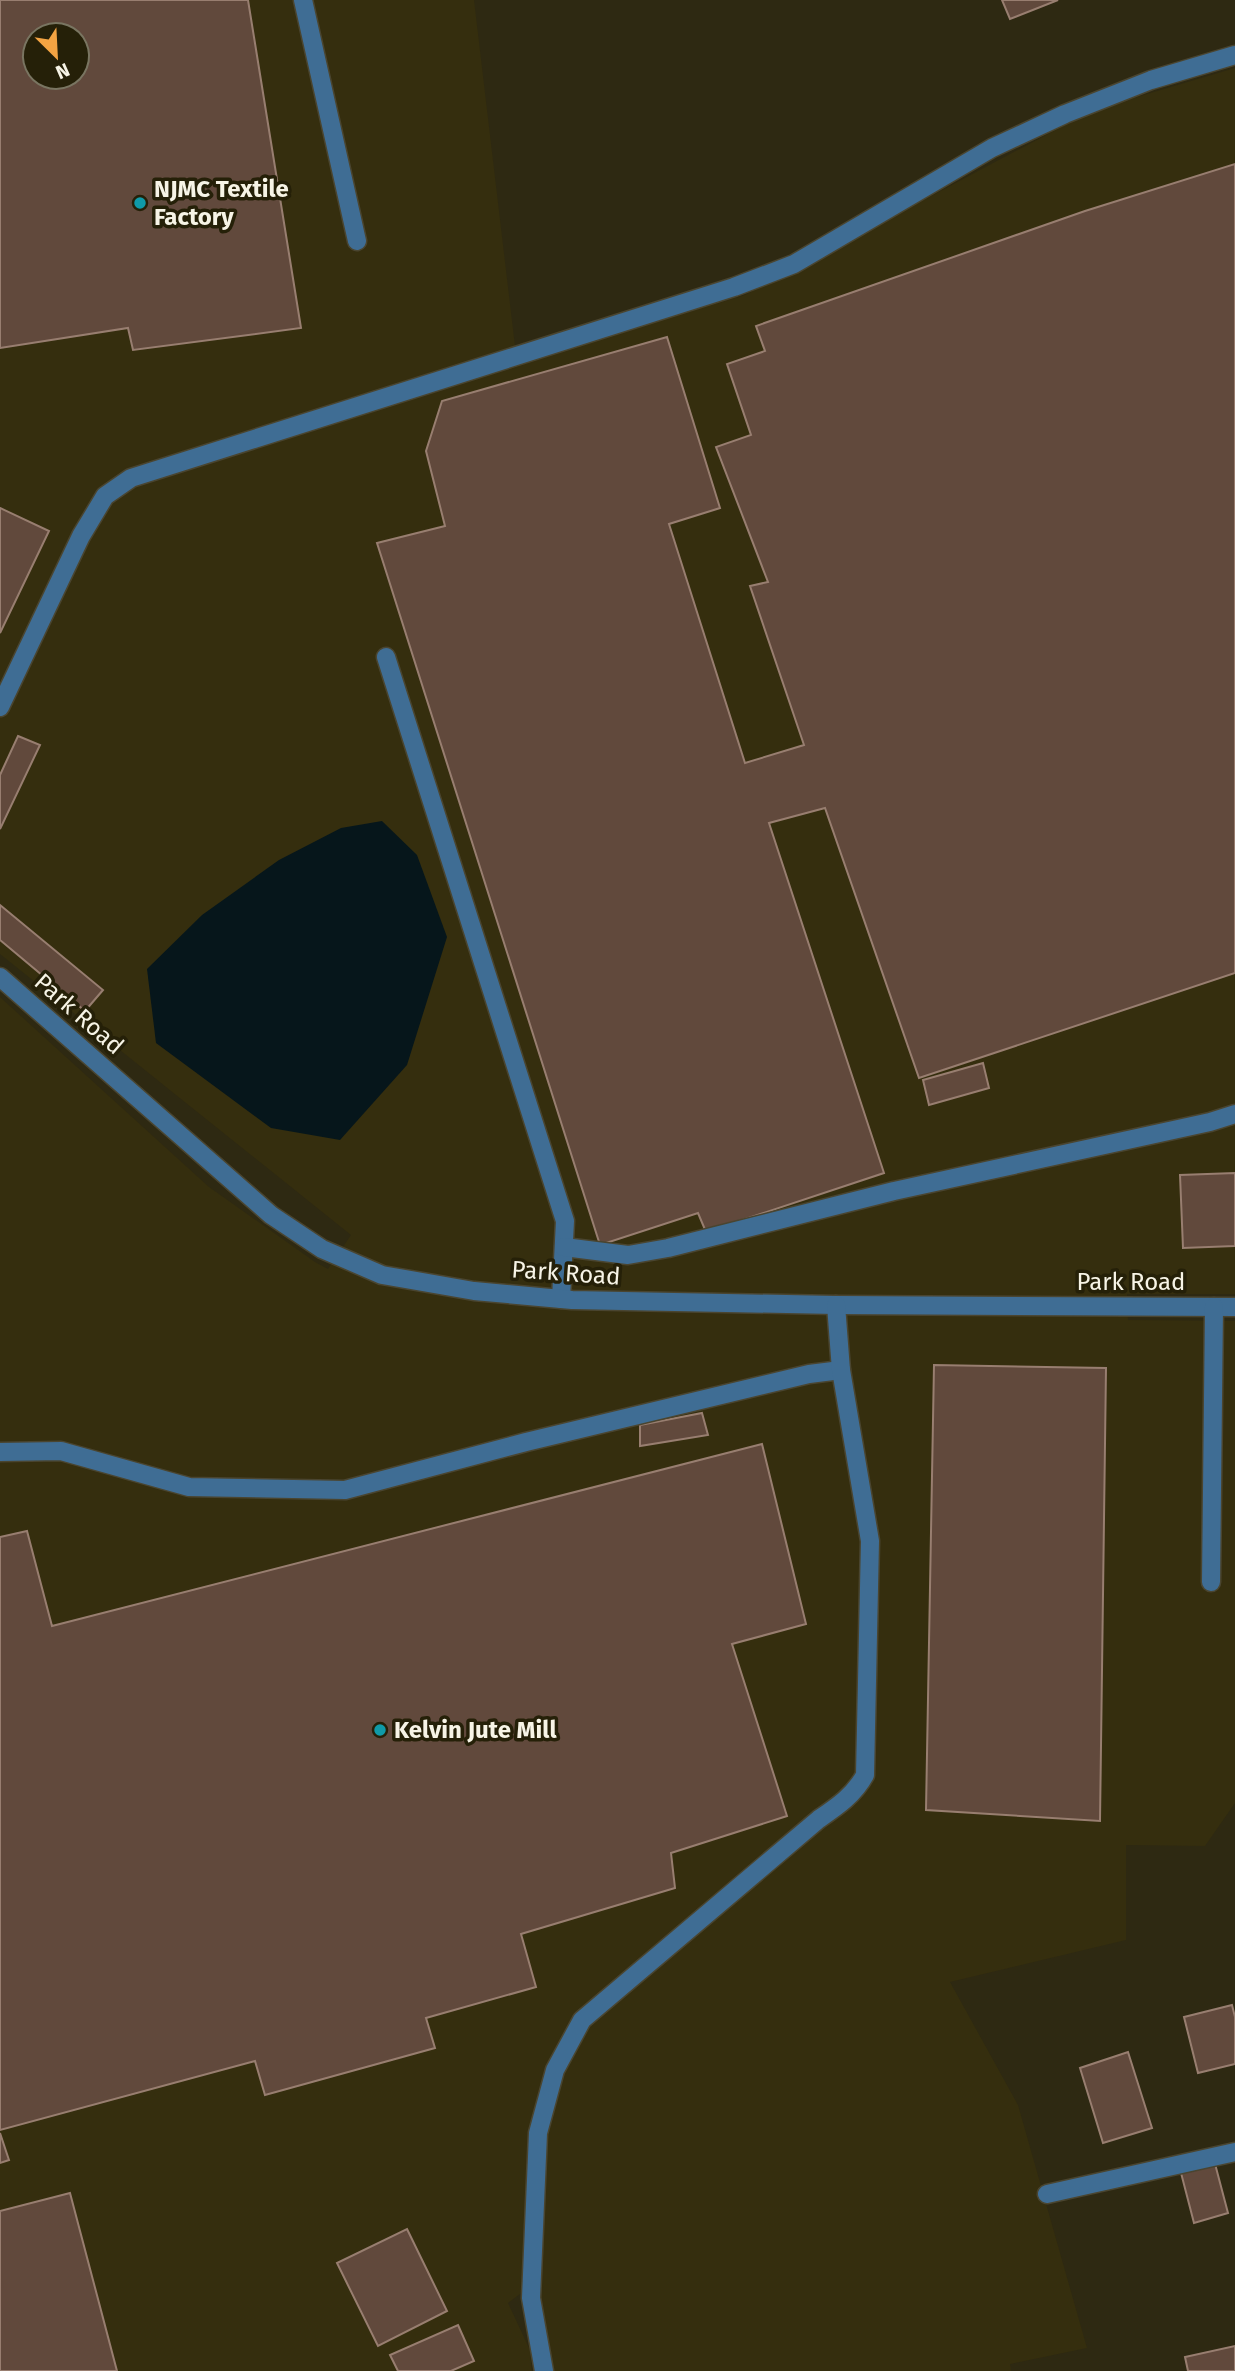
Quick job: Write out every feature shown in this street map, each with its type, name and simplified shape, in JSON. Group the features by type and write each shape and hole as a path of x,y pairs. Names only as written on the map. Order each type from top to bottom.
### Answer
{"street":[{"path":"303,0 358,241"},
{"path":"0,707 81,536 105,496 131,478 746,283 794,264 992,148 1065,114 1151,80 1235,55"},
{"path":"386,657 565,1222 561,1299"},
{"name":"Park Road","path":"0,977 271,1215 322,1249 382,1275 474,1291 561,1299 836,1305 1235,1307"},
{"path":"564,1247 628,1255 668,1248 894,1191 1210,1122 1235,1114"},
{"path":"544,2371 531,2298 538,2133 555,2070 582,2020 819,1819 845,1801 858,1787 865,1774 870,1541 841,1370 836,1305"},
{"path":"1211,1581 1214,1307"},
{"path":"0,1452 61,1451 189,1487 345,1490 526,1442 809,1374 841,1370"},
{"path":"1047,2194 1235,2152"}],"shaded area":[{"path":"0,0 474,0 517,363 745,295 1093,110 1235,68 1235,1294 1127,1294 1128,1320 1235,1321 1235,1803 1205,1846 1126,1845 1126,1940 950,1982 1018,2105 1087,2348 1010,2364 1011,2371 551,2371 536,2282 508,2303 530,2350 532,2371 0,2371 0,997 209,1187 315,1262 328,1269 351,1235 0,954"},
{"path":"382,821 417,855 447,937 407,1065 340,1140 271,1128 156,1043 147,969 202,915 279,860 341,828"}],"building":[{"name":"NJMC Textile Factory","path":"0,0 248,0 301,328 133,350 128,328 0,348"},
{"path":"1002,0 1058,0 1010,19"},
{"path":"1235,164 1235,973 919,1078 825,808 769,823 884,1173 706,1232 698,1213 600,1245 377,543 445,526 426,451 442,401 667,337 720,508 669,524 745,763 804,745 750,586 768,582 716,447 751,435 727,364 765,351 756,326 1085,211"},
{"path":"0,508 49,531 0,633"},
{"path":"18,736 40,745 0,829 0,775"},
{"path":"0,905 103,990 85,1011 0,940"},
{"path":"983,1063 989,1088 929,1105 923,1080"},
{"path":"1235,1173 1235,1246 1183,1248 1180,1175"},
{"path":"934,1365 1106,1368 1100,1821 926,1810"},
{"path":"702,1413 708,1435 640,1446 640,1425"},
{"name":"Kelvin Jute Mill","path":"762,1444 806,1624 732,1644 787,1816 671,1853 675,1888 521,1934 536,1987 426,2018 435,2048 265,2095 255,2061 0,2130 0,1537 27,1531 52,1626"},
{"path":"1232,2005 1235,2017 1235,2064 1198,2073 1184,2017"},
{"path":"1128,2052 1152,2128 1103,2143 1080,2068"},
{"path":"0,2133 9,2160 0,2163"},
{"path":"1214,2160 1228,2213 1194,2223 1180,2169"},
{"path":"70,2193 117,2371 0,2371 0,2211"},
{"path":"407,2229 447,2311 378,2346 337,2263"},
{"path":"458,2325 474,2361 451,2371 398,2371 390,2355"},
{"path":"1235,2346 1235,2371 1188,2371 1185,2357"}],"place":[{"name":"NJMC Textile Factory","path":"140,203"},
{"name":"Kelvin Jute Mill","path":"380,1730"}]}
